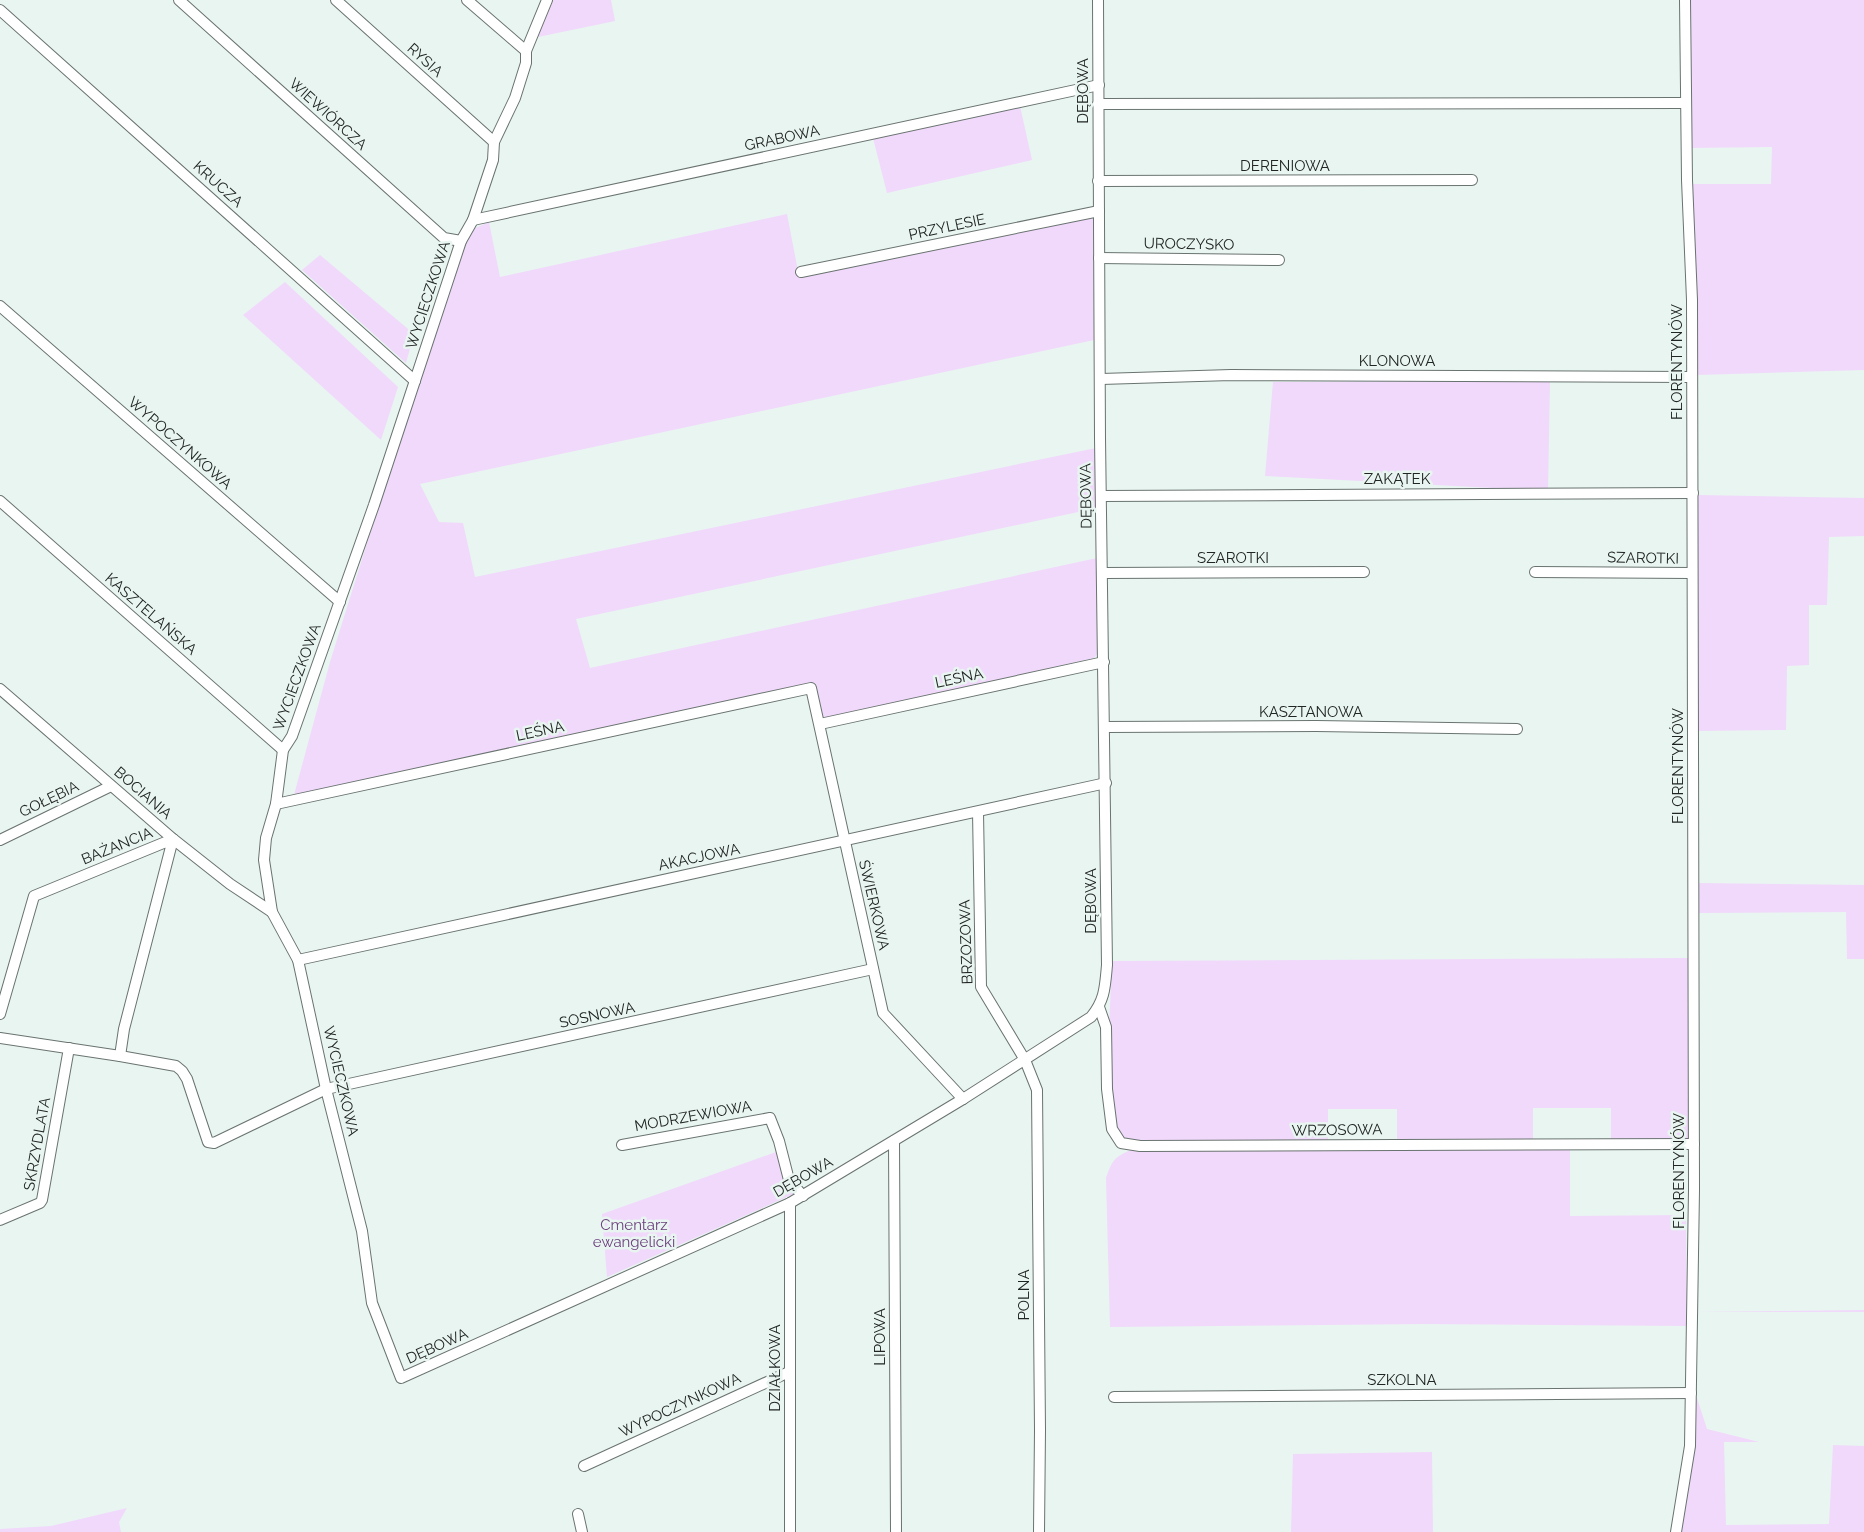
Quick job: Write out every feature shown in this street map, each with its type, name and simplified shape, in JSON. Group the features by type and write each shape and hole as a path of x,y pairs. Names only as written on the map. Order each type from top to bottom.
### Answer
{"street":[{"name":"WIEWIÓRCZA","path":"178,0 444,238 460,241"},
{"name":"RYSIA","path":"336,0 494,142"},
{"path":"467,0 526,51"},
{"name":"WYCIECZKOWA","path":"401,1378 372,1304 362,1231 326,1088 298,960 272,912 264,860 266,838 276,804 283,750 292,736 340,602 416,381 460,241 473,220 493,160 494,142 515,98 526,63 526,51 547,0"},
{"name":"DĘBOWA","path":"401,1378 790,1204 1025,1060 1091,1017 1099,1007 1105,991 1107,965 1098,211 1098,0"},
{"name":"FLORENTYNÓW","path":"1676,1532 1690,1446 1694,1144 1693,493 1685,0"},
{"name":"KRUCZA","path":"0,10 416,381"},
{"name":"GRABOWA","path":"473,220 1099,85"},
{"path":"1098,104 1686,103"},
{"name":"DERENIOWA","path":"1098,181 1472,180"},
{"name":"PRZYLESIE","path":"801,272 1098,211"},
{"name":"UROCZYSKO","path":"1099,258 1279,260"},
{"name":"WYPOCZYNKOWA","path":"0,306 340,602"},
{"name":"KLONOWA","path":"1101,378 1231,374 1692,378"},
{"name":"ZAKĄTEK","path":"1101,496 1693,493"},
{"name":"KASZTELAŃSKA","path":"0,501 283,750"},
{"name":"SZAROTKI","path":"1103,574 1364,572"},
{"name":"SZAROTKI","path":"1535,572 1692,573"},
{"name":"LEŚNA","path":"820,724 1104,662"},
{"name":"LEŚNA","path":"276,804 811,688"},
{"name":"ŚWIERKOWA","path":"811,688 883,1013 963,1099"},
{"name":"BOCIANIA","path":"0,689 173,839 230,884 272,912"},
{"name":"KASZTANOWA","path":"1105,727 1316,726 1517,729"},
{"name":"AKACJOWA","path":"298,960 1106,783"},
{"name":"GOŁĘBIA","path":"0,840 111,786"},
{"name":"BRZOZOWA","path":"978,812 981,988 1025,1060"},
{"name":"BAŻANCIA","path":"0,1014 34,896 173,839"},
{"name":"BAŻANCIA","path":"120,1056 124,1029 173,839"},
{"name":"SOSNOWA","path":"326,1088 873,969"},
{"name":"WRZOSOWA","path":"1099,1007 1106,1027 1107,1089 1112,1129 1121,1143 1140,1146 1694,1144"},
{"path":"0,1038 176,1066 182,1071 208,1142 214,1143 326,1088"},
{"name":"SKRZYDLATA","path":"0,1220 40,1203 42,1200 69,1048"},
{"name":"POLNA","path":"1025,1060 1038,1090 1040,1430 1038,1532"},
{"name":"MODRZEWIOWA","path":"622,1145 770,1118 779,1141 789,1180 802,1196"},
{"name":"LIPOWA","path":"894,1141 896,1532"},
{"name":"DZIAŁKOWA","path":"790,1204 790,1532"},
{"name":"WYPOCZYNKOWA","path":"584,1466 789,1372"},
{"name":"SZKOLNA","path":"1114,1397 1691,1393"},
{"path":"578,1514 582,1532"}],"green space":[{"path":"553,0 611,0 615,21 538,37 548,8"},
{"path":"1690,0 1864,0 1864,370 1697,375 1691,184 1771,184 1772,147 1690,148"},
{"path":"1020,106 1032,160 887,193 873,138"},
{"path":"787,214 798,271 1092,214 1094,218 1094,340 420,484 439,522 463,523 475,577 1096,448 1097,508 576,619 590,668 1097,558 1098,653 1094,658 820,720 812,686 294,795 330,662 396,450 468,236 473,229 489,222 500,277"},
{"path":"320,255 414,334 406,363 302,270"},
{"path":"285,282 398,387 381,440 243,315"},
{"path":"1550,381 1548,491 1265,476 1273,382"},
{"path":"1698,495 1864,498 1864,536 1829,537 1827,605 1809,605 1809,665 1787,666 1786,730 1697,731"},
{"path":"1697,883 1864,885 1864,959 1847,959 1846,912 1698,913"},
{"path":"1688,958 1690,1135 1686,1140 1611,1139 1611,1108 1533,1108 1533,1140 1397,1141 1397,1109 1328,1109 1328,1145 1142,1143 1127,1141 1120,1136 1112,1115 1109,1027 1112,961"},
{"path":"1570,1147 1570,1216 1686,1215 1687,1326 1423,1324 1110,1327 1106,1178 1114,1160 1131,1150"},
{"name":"Cmentarz ewangelicki","path":"779,1151 796,1193 607,1277 602,1214"},
{"path":"1864,1310 1864,1312 1697,1312"},
{"path":"1695,1392 1707,1429 1759,1442 1724,1442 1726,1525 1829,1524 1833,1445 1864,1446 1864,1532 1680,1532"},
{"path":"1432,1452 1433,1532 1291,1532 1293,1454"},
{"path":"127,1508 119,1522 121,1532 0,1532 0,1529 51,1526"}]}
